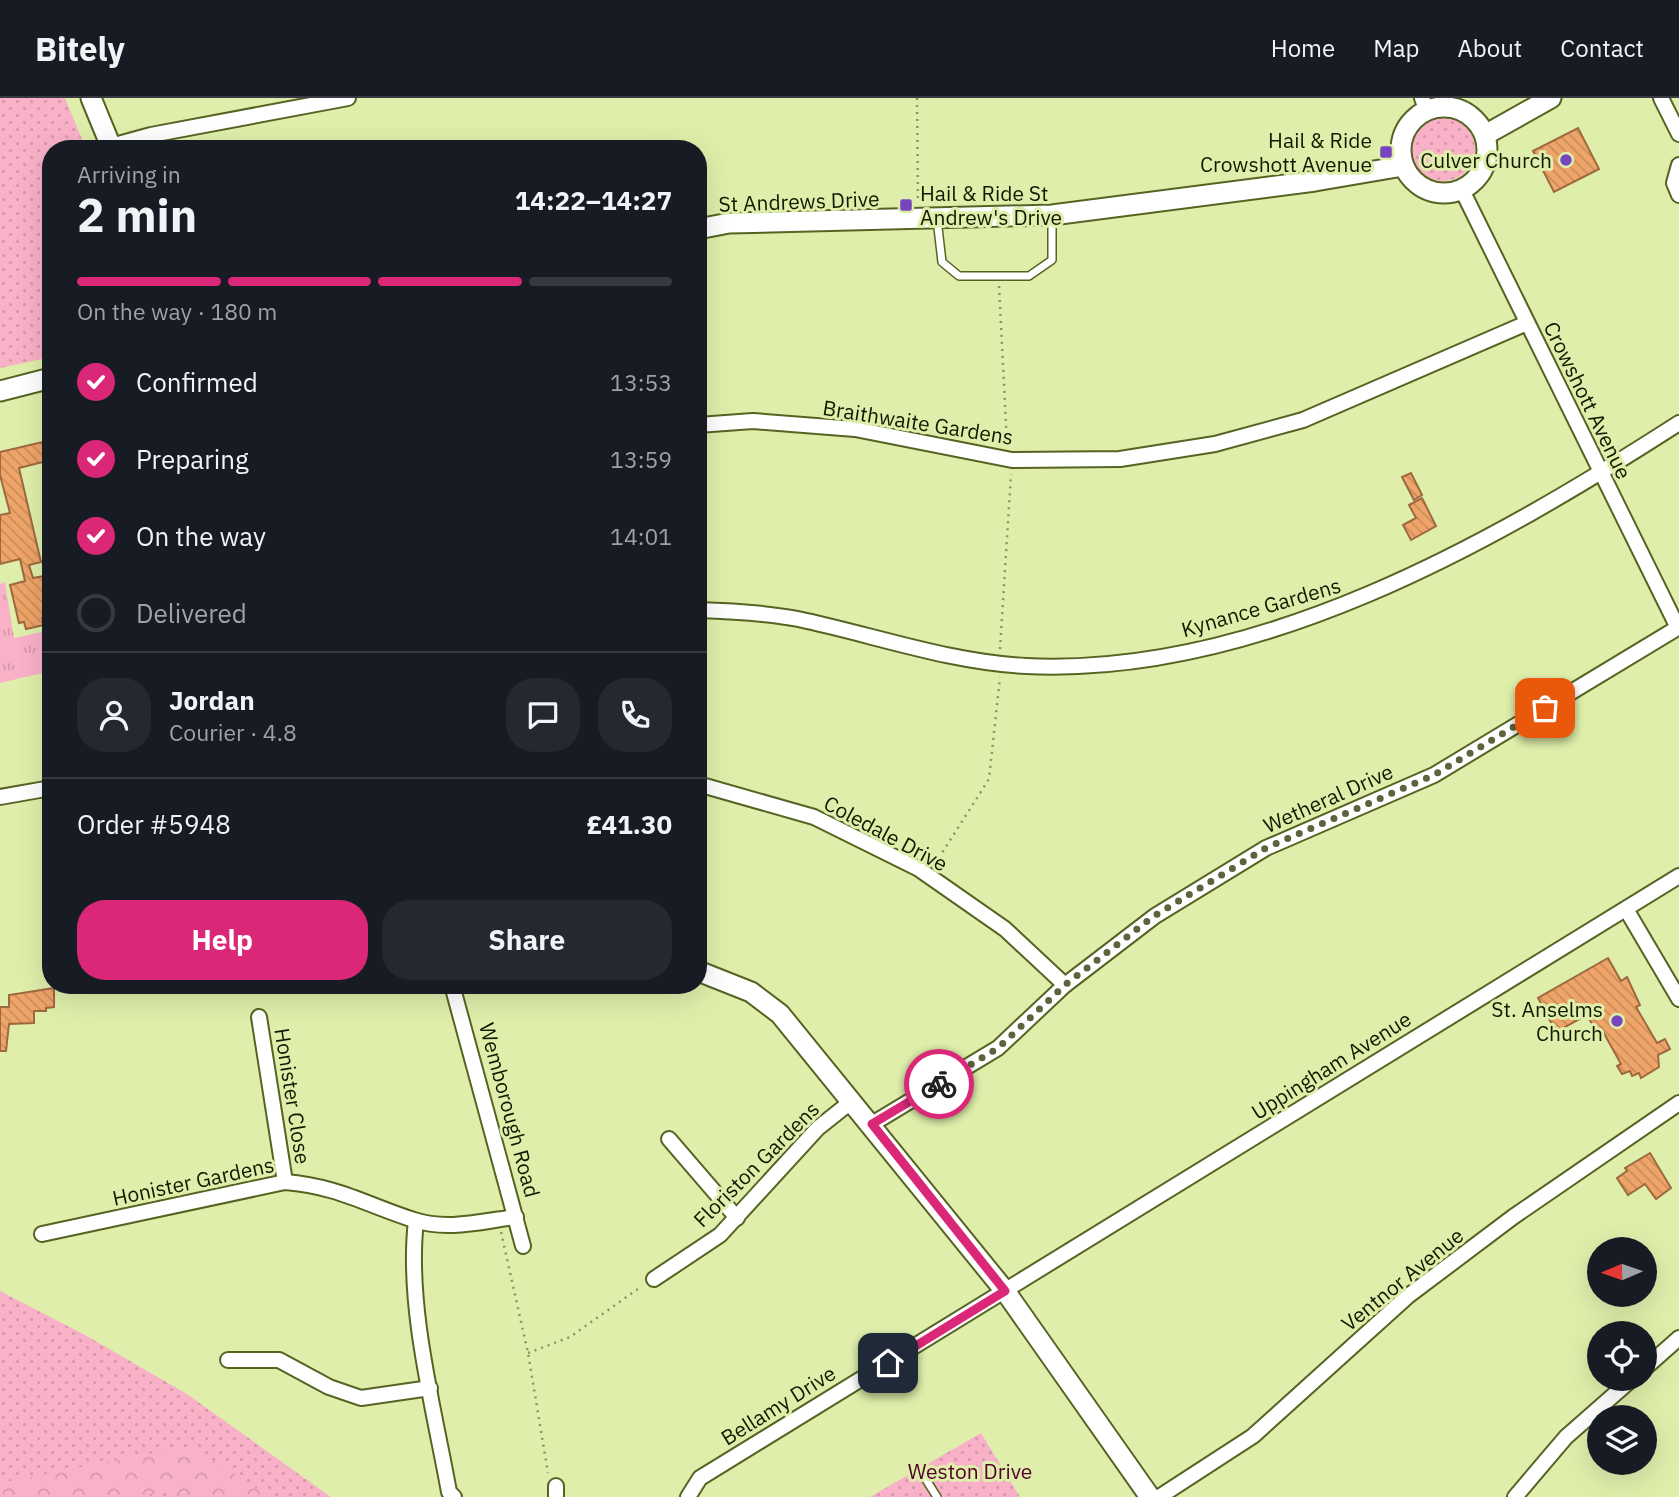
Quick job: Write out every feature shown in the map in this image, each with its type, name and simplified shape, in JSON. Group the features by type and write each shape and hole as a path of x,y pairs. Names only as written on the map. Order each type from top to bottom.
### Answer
{"street":[{"path":"91,98 109,140"},
{"path":"135,140 348,98"},
{"path":"1485,135 1551,98"},
{"path":"1661,98 1679,134"},
{"path":"1424,104 1458,104 1476,121 1485,135 1487,152 1483,169 1473,183 1462,190 1442,194 1426,190 1412,180 1403,166 1401,149 1405,132 1424,104"},
{"path":"1679,165 1674,183 1679,195"},
{"name":"St Andrews Drive","path":"707,227 729,223 1052,215 1315,181 1403,166"},
{"name":"Crowshott Avenue","path":"1462,190 1678,628"},
{"name":"Braithwaite Gardens","path":"707,424 753,421 855,429 1012,460 1120,458 1215,444 1303,420 1527,323"},
{"path":"0,391 42,380"},
{"name":"Kynance Gardens","path":"707,611 796,619 913,649 1025,666 1140,661 1229,642 1360,599 1481,539 1601,473 1679,423"},
{"name":"Wetheral Drive","path":"872,1124 998,1048 1065,985 1154,916 1266,848 1434,775 1678,628"},
{"name":"Coledale Drive","path":"707,787 814,817 928,875 1005,929 1065,985"},
{"path":"0,797 42,790"},
{"name":"Uppingham Avenue","path":"1005,1291 1679,876"},
{"path":"1626,909 1679,999"},
{"path":"707,975 751,992 780,1014 1005,1291 1150,1497"},
{"name":"Wemborough Road","path":"454,994 523,1247"},
{"name":"Honister Close","path":"259,1017 285,1182"},
{"name":"Floriston Gardens","path":"654,1279 720,1235 818,1128 852,1101"},
{"name":"Ventnor Avenue","path":"1159,1497 1253,1436 1419,1288 1513,1217 1679,1103"},
{"path":"669,1139 737,1218"},
{"name":"Honister Gardens","path":"41,1234 285,1182 319,1185 416,1221 460,1226 516,1217"},
{"path":"416,1221 411,1260 430,1388 449,1492 454,1497"},
{"name":"Bellamy Drive","path":"688,1497 700,1478 1005,1291"},
{"path":"1657,1357 1679,1338"},
{"path":"228,1360 279,1360 329,1387 362,1398 430,1388"},
{"path":"1515,1497 1566,1437 1618,1391"}],"lane":[{"path":"927,218 942,262 959,276 1029,276 1052,260 1052,215"},
{"path":"925,1478 937,1497"}],"path":[{"path":"917,98 927,218"},
{"path":"928,875 989,779 1000,662 1012,460 1005,435 998,276"},
{"path":"501,1232 553,1485"},
{"path":"527,1353 570,1337 654,1279"}],"green space":[{"path":"0,98 65,98 82,140 42,140 42,359 0,368"},
{"path":"1443,117 1461,123 1469,131 1475,149 1469,167 1461,175 1443,181 1425,175 1417,167 1411,149 1417,131 1425,123"},
{"path":"5,582 14,638 42,632 42,673 0,683 0,584"},
{"path":"0,1291 85,1335 187,1394 331,1497 0,1497"},
{"name":"Weston Drive","path":"981,1433 1020,1497 870,1497"},
{"path":"190,1446 270,1497 180,1497 175,1489 137,1497 0,1497 0,1483"}],"building":[{"name":"Culver Church","path":"1578,128 1599,169 1554,192 1533,151"},
{"path":"42,442 42,462 19,468 41,562 29,565 33,578 42,576 42,625 26,629 24,622 19,623 10,585 25,581 20,559 0,564 0,515 10,513 0,475 0,452"},
{"path":"1411,473 1422,495 1414,500 1402,477"},
{"path":"1422,498 1436,526 1411,540 1403,525 1416,518 1409,505"},
{"name":"St. Anselms Church","path":"1608,958 1621,981 1627,977 1640,1005 1636,1007 1657,1043 1665,1039 1670,1049 1658,1055 1659,1067 1641,1078 1639,1073 1632,1076 1630,1071 1622,1074 1617,1066 1621,1064 1601,1028 1596,1031 1587,1015 1556,1032 1538,998"},
{"path":"42,990 42,994 54,994 54,1007 46,1008 46,1011 34,1011 34,1023 9,1024 6,1051 0,1051 0,1007 9,1007 9,995"},
{"path":"1650,1153 1671,1188 1656,1199 1645,1184 1628,1195 1617,1178 1627,1171 1625,1168"}],"way so far":[{"path":"939,1084 998,1048 1065,985 1154,916 1266,848 1434,775 1545,708"}],"place":[{"name":"Hail & Ride Crowshott Avenue","path":"1386,152"},
{"name":"Culver Church","path":"1566,160"},
{"name":"Hail & Ride St Andrew's Drive","path":"906,205"},
{"name":"St. Anselms Church","path":"1617,1021"}],"route":[{"path":"888,1363 1005,1291 872,1124 939,1084"}]}
